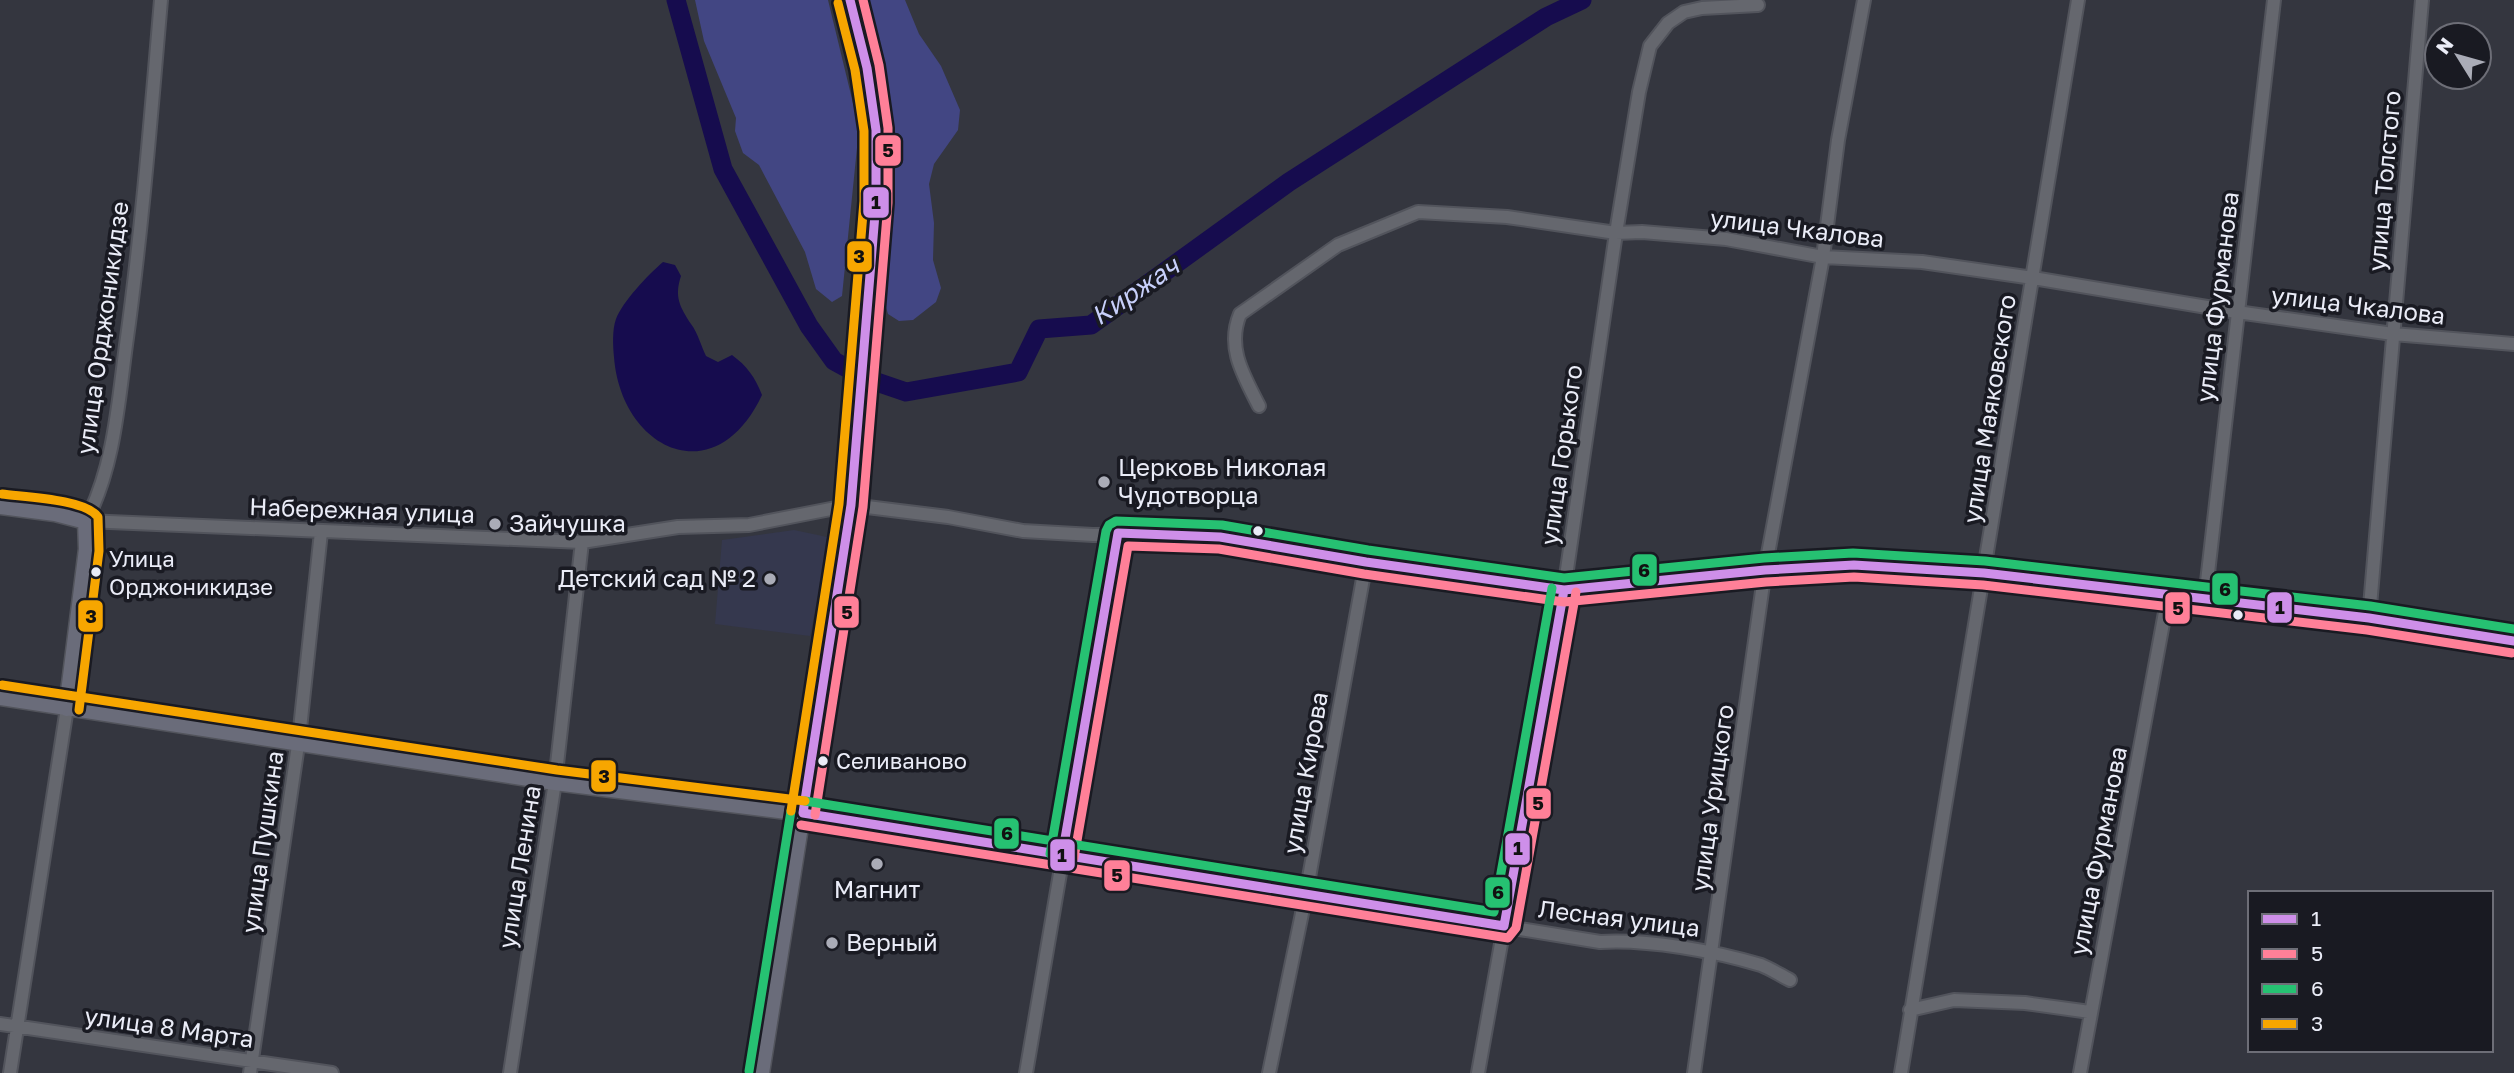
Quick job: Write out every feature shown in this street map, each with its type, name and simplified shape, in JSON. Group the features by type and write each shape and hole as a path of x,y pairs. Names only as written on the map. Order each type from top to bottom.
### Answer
{"main road":[{"path":"761,1073 851,505 876,202 876,130 867,68 850,0"},
{"name":"Набережная улица","path":"0,506 55,513 86,521"},
{"name":"улица Орджоникидзе","path":"67,708 88,549 86,521"},
{"name":"Лесная улица","path":"0,697 555,782 803,813"}],"street":[{"name":"улица Орджоникидзе","path":"86,521 95,503 113,447 141,239 161,0"},
{"name":"улица Урицкого","path":"1694,1073 1713,954 1765,570 1823,257 1838,140 1864,0"},
{"name":"улица Маяковского","path":"1901,1073 2078,0"},
{"name":"улица Фурманова","path":"2205,599 2274,0"},
{"name":"улица Толстого","path":"2369,618 2422,0"},
{"name":"улица Горького","path":"1478,1073 1564,590 1616,233 1639,92 1650,46 1668,23 1684,12 1702,8 1758,5"},
{"name":"улица Чкалова","path":"1259,406 1238,363 1234,342 1240,314 1338,246 1418,212 1507,218 1616,233 1642,232 1726,239 1823,257 1922,262 2393,334 2514,344"},
{"name":"Набережная улица","path":"86,521 582,542 678,527 749,525 851,505 948,517 1024,531 1220,537 1366,562 1564,590 1765,570 1854,565 1984,573 2369,618 2514,641"},
{"name":"улица Пушкина","path":"251,1067 298,743 321,532"},
{"path":"1026,1073 1118,533"},
{"name":"улица Ленина","path":"510,1073 555,782 582,542"},
{"name":"улица Кирова","path":"1269,1073 1306,894 1366,562"},
{"name":"улица Фурманова","path":"2080,1073 2168,596"},
{"name":"улица Орджоникидзе","path":"10,1073 67,708"},
{"name":"Лесная улица","path":"803,813 1600,942 1629,940 1713,954 1763,966 1790,980"},
{"path":"1910,1010 1954,1000 2025,1003 2090,1012"},
{"name":"улица 8 Марта","path":"0,1024 251,1067 332,1073"}],"shaded area":[{"path":"695,0 828,0 859,128 842,296 832,302 816,289 805,252 759,165 743,153 735,131 736,118 704,41"},
{"path":"864,0 905,0 919,34 941,66 960,110 958,130 934,164 929,184 934,223 933,260 941,288 936,302 913,320 899,321 888,314 884,301 890,238 892,131 884,82"},
{"path":"663,262 675,265 681,276 679,302 696,331 706,356 718,362 732,355 750,372 762,395 742,426 720,444 696,451 673,448 652,436 633,416 620,389 614,357 614,328 619,312 636,289"},
{"name":"Детский сад № 2","path":"794,530 832,538 810,636 715,624 722,540"}],"waterway":[{"name":"Киржач","path":"676,0 723,169 809,326 834,361 865,378 906,392 1018,372 1039,329 1091,325 1289,182 1546,17 1582,0"}],"transit line":[{"name":"1","path":"803,813 851,505 876,202 876,130 867,68 850,0"},
{"name":"5","path":"815,815 863,507 888,203 888,128 879,65 863,0"},
{"name":"3","path":"791,811 839,504 864,201 864,131 855,70 838,3"},
{"name":"3","path":"2,494 81,506 98,517 99,551 79,710"},
{"name":"6","path":"1050,854 1106,531 1109,525 1116,521 1222,525 1368,550 1564,578 1764,558 1853,553 1985,561 2370,606 2514,629"},
{"name":"1","path":"1062,856 1118,533 1220,537 1366,562 1564,590 1765,570 1854,565 1984,573 2369,618 2514,641"},
{"name":"5","path":"1074,858 1128,546 1219,549 1364,574 1564,602 1766,582 1854,577 1983,585 2367,630 2512,653"},
{"name":"6","path":"805,801 1494,912 1552,588"},
{"name":"1","path":"803,813 1504,926 1564,590"},
{"name":"5","path":"801,825 1508,938 1516,928 1576,592"},
{"name":"3","path":"2,685 557,770 805,801"},
{"name":"6","path":"749,1071 791,811"}],"place":[{"name":"Церковь Николая Чудотворца","path":"1104,482"},
{"name":"Зайчушка","path":"495,524"},
{"name":"Улица Орджоникидзе","path":"96,572"},
{"name":"Детский сад № 2","path":"770,579"},
{"name":"Селиваново","path":"823,761"},
{"name":"Магнит","path":"877,864"},
{"name":"Верный","path":"832,943"}]}
